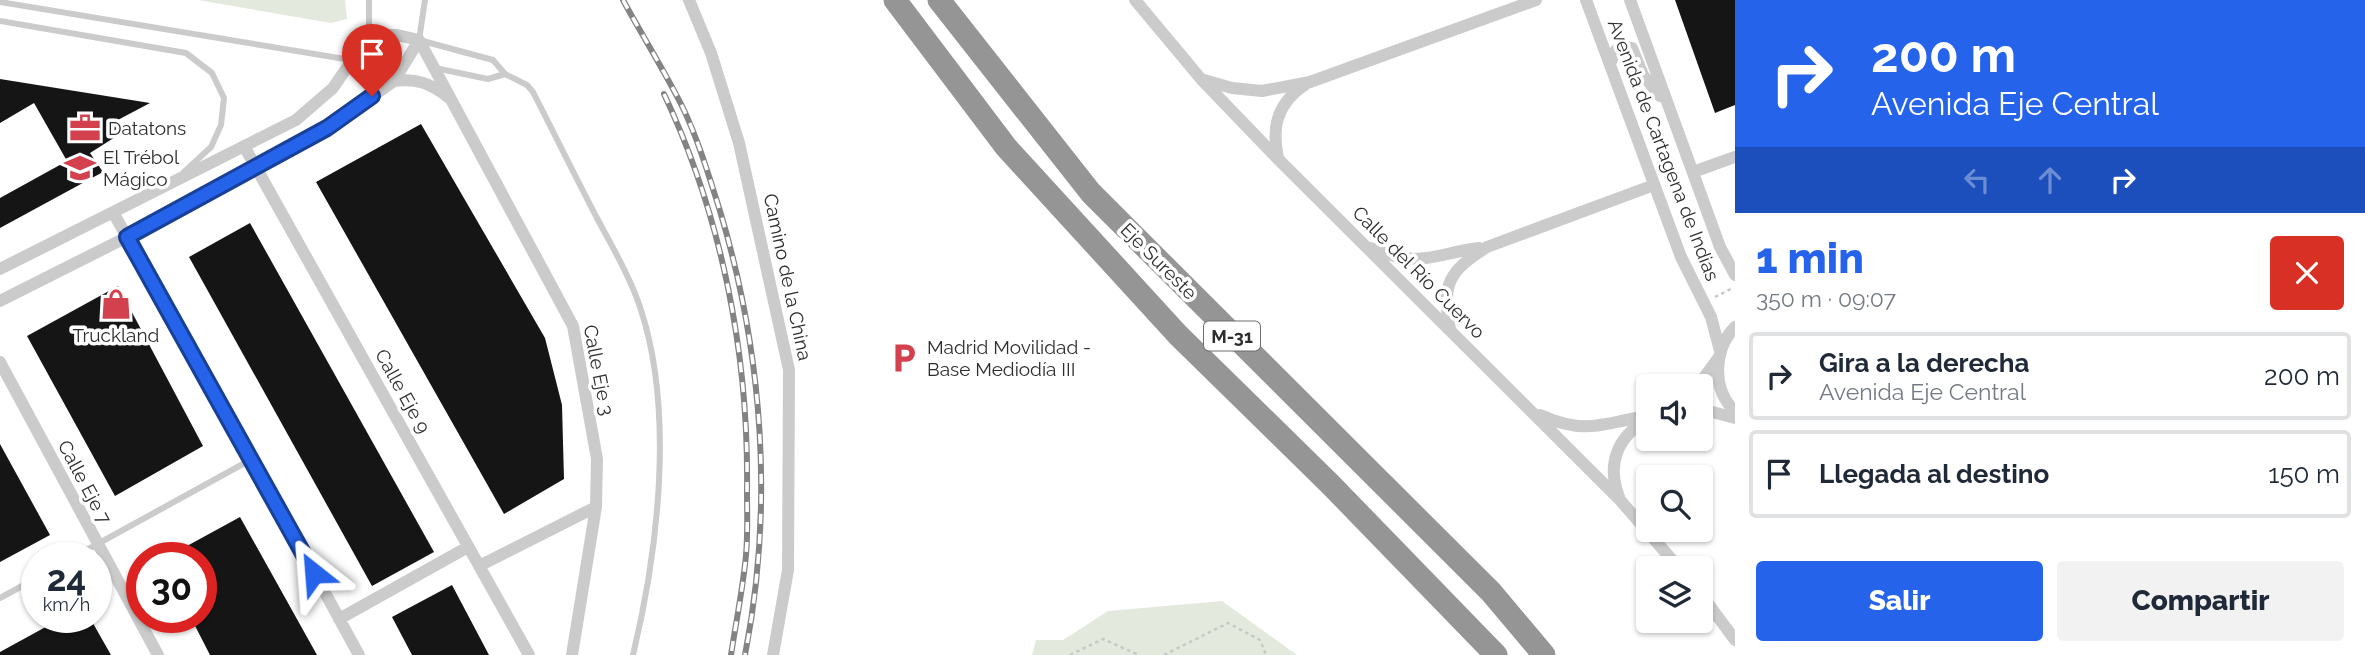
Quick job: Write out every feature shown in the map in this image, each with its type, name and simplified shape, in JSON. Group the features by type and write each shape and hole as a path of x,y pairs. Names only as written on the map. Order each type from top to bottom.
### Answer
{"highway":[{"name":"Eje Sureste","path":"895,0 1006,147 1178,335 1331,485 1496,655"},
{"name":"Eje Sureste","path":"939,0 1091,193 1491,592 1544,655"}],"street":[{"name":"Camino de la China","path":"689,0 711,53 739,143 789,370 788,570 773,655"},
{"name":"Calle del Río Cuervo","path":"1135,0 1201,79 1620,500 1669,556"},
{"name":"Avenida de Cartagena de Indias","path":"1586,0 1681,257 1711,317 1720,354 1718,374 1721,390 1735,411"},
{"name":"Avenida de Cartagena de Indias","path":"1630,0 1720,247 1735,275"},
{"path":"1201,79 1246,91 1277,89 1310,82 1529,1"},
{"path":"0,269 114,214 177,178 296,120 333,89 369,35 397,35 419,40 394,81 327,128 127,237 0,301"},
{"name":"Calle Eje 3","path":"419,40 573,326 597,459 596,507 572,655"},
{"path":"1610,64 1616,50 1624,46 1632,48 1643,75 1667,104"},
{"path":"394,81 413,78 433,86 452,100"},
{"path":"1278,159 1275,135 1279,112 1296,90 1310,82"},
{"name":"Calle Eje 9","path":"244,146 529,655"},
{"path":"1693,172 1735,157"},
{"path":"1363,244 1390,255 1417,260 1438,259 1487,247 1654,185"},
{"path":"114,214 252,458 359,655"},
{"path":"1450,330 1446,299 1451,278 1464,261 1487,247"},
{"path":"1707,374 1735,327"},
{"name":"Calle Eje 7","path":"0,362 96,542"},
{"path":"1532,411 1551,420 1584,428 1599,428 1636,420"},
{"path":"1713,412 1735,418"},
{"path":"1620,500 1613,472 1616,450 1636,426"},
{"path":"479,566 596,507"},
{"path":"339,620 468,547"},
{"name":"Calle Eje 7","path":"112,571 158,655"},
{"path":"1713,610 1735,640"}],"lane":[{"path":"369,0 369,35"},
{"path":"425,0 419,40 493,60 505,74 527,85 533,92 624,269 640,307 652,357 659,426 660,489 653,549 633,655"},
{"path":"0,2 353,61"},
{"path":"0,21 186,53 212,72 224,98 222,125 211,147 177,178"},
{"path":"434,68 488,79 505,74"},
{"path":"101,542 252,458"},
{"path":"0,598 21,587"}],"path":[{"path":"1648,140 1668,133"},
{"path":"1712,298 1731,289"},
{"path":"1164,655 1228,623 1260,640 1266,655"},
{"path":"1070,655 1103,639 1139,655"}],"shaded area":[{"path":"198,0 345,0 347,19 331,23"},
{"path":"1222,601 1297,655 1032,655 1036,640 1063,640 1108,611"}],"building":[{"path":"1675,0 1735,0 1735,105 1715,113"},
{"path":"0,79 150,103 114,122 120,134 90,153 103,172 0,228 0,198 67,161 34,103 0,123"},
{"path":"421,124 545,338 562,405 564,479 504,514 316,182"},
{"path":"250,223 434,552 372,586 189,257"},
{"path":"118,286 203,446 115,496 27,336"},
{"path":"0,444 50,535 37,542 21,542 21,551 0,562"},
{"path":"240,517 317,655 210,655 199,633 217,633 217,542 194,542"},
{"path":"452,585 489,655 412,655 392,617"},
{"path":"35,633 99,633 111,655 0,655 0,652"}],"railway":[{"path":"623,0 693,131 720,211 746,320 760,431 761,487 754,599 745,655"},
{"path":"664,94 702,189 728,288 737,338 746,440 747,539 731,655"}],"place":[{"name":"Datatons","path":"85,128"},
{"name":"El Trébol Mágico","path":"80,168"},
{"name":"Truckland","path":"116,304"},
{"name":"Madrid Movilidad - Base Mediodía III","path":"904,358"}],"route":[{"path":"314,573 127,237 327,128 372,96"}]}
